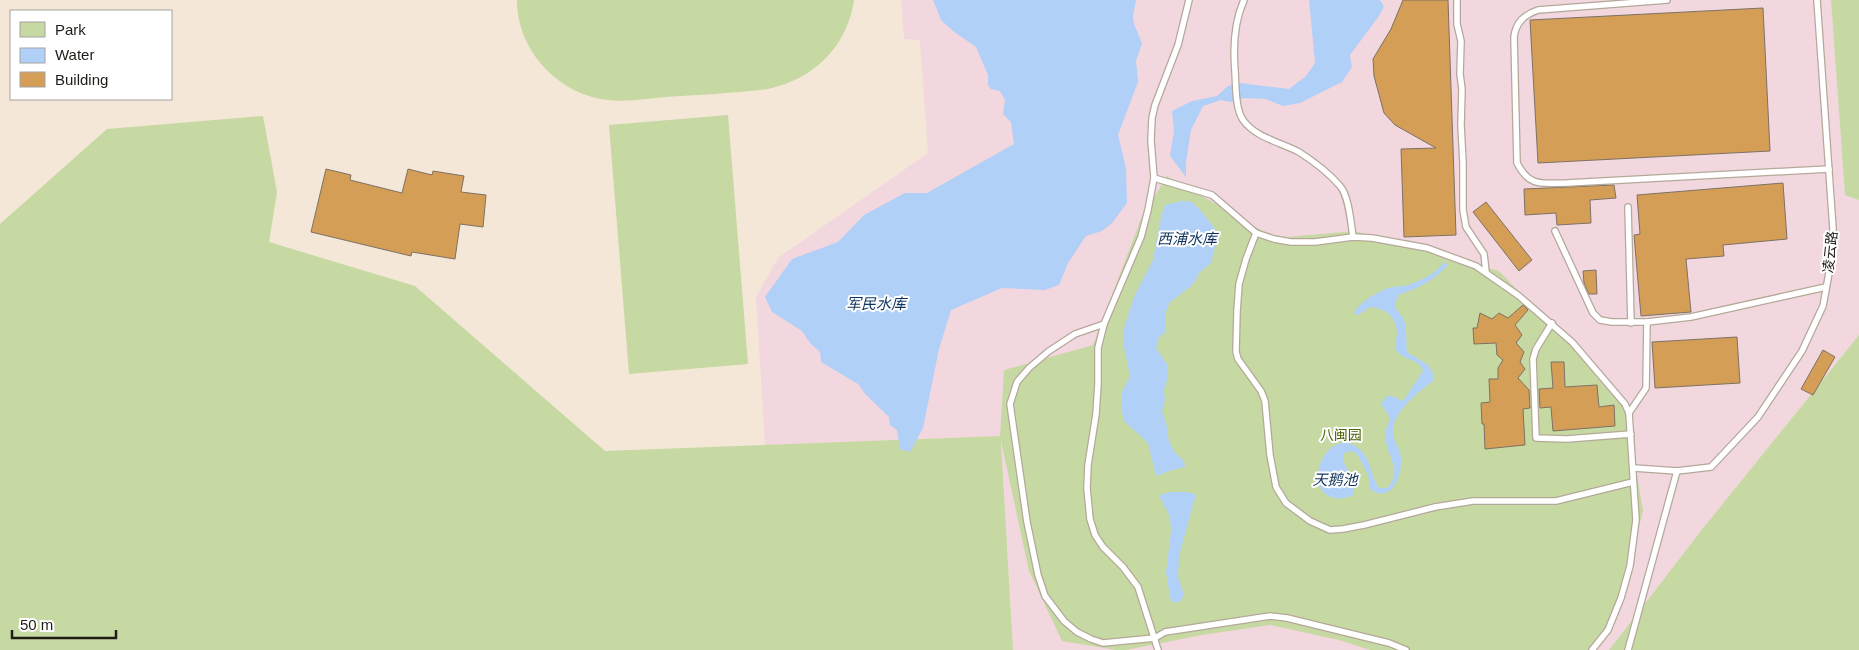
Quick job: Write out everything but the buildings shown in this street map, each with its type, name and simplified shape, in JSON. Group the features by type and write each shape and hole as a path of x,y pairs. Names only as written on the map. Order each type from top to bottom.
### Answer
{"lane":[{"path":"1158,650 1138,586 1123,567 1103,547 1095,535 1090,520 1087,488 1088,465 1098,394 1098,348 1104,324 1141,237 1154,178 1151,140 1152,118 1155,105 1178,45 1189,0"},
{"path":"1244,0 1239,12 1235,35 1235,78 1243,119 1264,137 1298,152 1318,165 1341,187 1346,200 1353,237"},
{"path":"1457,0 1457,24 1461,41 1460,74 1462,89 1460,125 1463,163 1463,210 1466,227 1484,254 1486,272"},
{"path":"1667,0 1538,10 1527,14 1519,22 1515,29 1514,56 1517,163 1523,174 1535,183 1567,183 1829,169"},
{"name":"凌云路","path":"1677,471 1711,467 1758,417 1802,351 1823,306 1831,262 1833,229 1817,0"},
{"path":"1154,178 1212,196 1256,233 1291,242 1353,237 1400,242 1454,257 1486,272 1519,296 1552,323 1588,359 1625,404 1629,413 1636,520 1630,566 1622,598 1608,630 1592,650"},
{"path":"1628,207 1631,323"},
{"path":"1554,231 1593,313 1600,320 1631,323 1691,317 1826,287"},
{"path":"1256,233 1239,284 1236,352 1238,359 1261,392 1265,401 1270,455 1276,487 1286,503 1310,522 1330,530 1343,529 1435,507 1473,501 1556,502 1633,482"},
{"path":"1629,413 1646,388 1647,322"},
{"path":"1552,323 1536,349 1533,359 1536,438 1566,439 1631,434"},
{"path":"1104,324 1076,334 1029,368 1017,382 1010,404 1027,522 1038,575 1046,596 1064,621 1077,632 1103,643 1155,638 1165,632 1270,616 1329,627 1389,643 1406,650"},
{"path":"1628,650 1677,471 1634,468"}],"shaded area":[{"path":"901,0 1859,0 1859,335 1704,527 1609,650 1013,650 1001,436 765,445 756,297 778,258 928,153 920,40 904,39"}],"green space":[{"path":"517,0 854,0 850,17 836,46 814,69 785,84 768,89 617,101 584,94 568,86 541,64 531,50 524,34 519,18"},
{"path":"1831,0 1859,0 1859,200 1845,195"},
{"path":"728,115 748,364 629,374 609,125"},
{"name":"八闽园","path":"263,116 277,192 269,242 415,286 605,451 1000,436 1004,370 1093,345 1141,219 1167,176 1275,238 1355,231 1499,271 1625,401 1643,511 1614,625 1594,650 1370,650 1339,640 1270,625 1202,635 1126,650 1062,641 1029,571 1001,441 1013,650 0,650 0,224 107,129"},
{"path":"1859,335 1859,650 1609,650 1704,527"}],"water":[{"name":"军民水库","path":"933,0 1136,0 1133,16 1134,24 1142,43 1136,61 1138,82 1118,135 1126,168 1127,203 1112,223 1102,231 1086,236 1068,263 1059,285 1045,290 1002,288 951,310 939,349 923,428 910,452 900,449 897,430 890,425 889,417 866,395 858,384 821,362 820,352 810,343 802,331 772,312 765,297 792,259 838,242 864,215 905,193 927,193 1014,144 1011,122 1003,114 1005,100 1000,91 991,89 988,85 988,75 976,47 941,20"},
{"path":"1309,0 1380,0 1384,6 1379,16 1350,55 1352,67 1342,82 1300,103 1283,106 1266,99 1245,98 1230,102 1221,100 1203,106 1191,130 1186,162 1186,177 1170,156 1174,131 1172,111 1192,101 1217,96 1228,86 1240,83 1289,89 1306,76 1315,63"},
{"name":"西浦水库","path":"1182,201 1192,202 1200,210 1214,227 1217,239 1211,263 1198,274 1190,287 1170,302 1166,311 1166,332 1159,337 1156,348 1167,364 1167,380 1164,390 1165,400 1162,411 1169,441 1174,452 1184,461 1185,467 1156,476 1148,443 1124,421 1121,407 1122,392 1130,376 1123,331 1134,297 1153,260 1165,205"},
{"name":"天鹅池","path":"1444,262 1448,265 1437,275 1420,287 1399,294 1397,300 1396,308 1405,323 1407,352 1429,366 1433,375 1433,381 1405,406 1394,424 1393,434 1401,457 1398,479 1390,491 1377,493 1370,489 1368,474 1357,454 1352,451 1344,453 1344,463 1354,481 1353,495 1342,498 1331,497 1322,491 1318,481 1319,470 1322,459 1337,444 1347,443 1363,452 1379,488 1387,488 1392,481 1394,468 1385,439 1389,417 1381,403 1387,396 1403,401 1423,371 1419,364 1402,356 1395,348 1396,328 1394,320 1389,314 1383,310 1371,307 1358,315 1354,313 1360,305 1376,294 1392,287 1406,286 1418,281 1428,276"},
{"path":"1171,492 1196,494 1179,556 1178,577 1184,595 1180,602 1171,602 1166,573 1171,531 1170,517 1159,495"}]}
